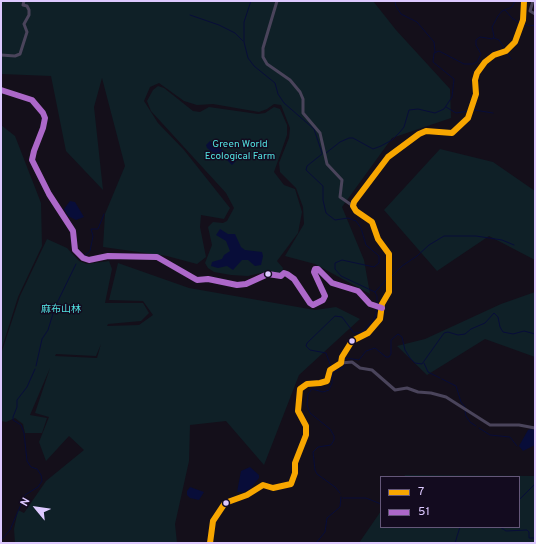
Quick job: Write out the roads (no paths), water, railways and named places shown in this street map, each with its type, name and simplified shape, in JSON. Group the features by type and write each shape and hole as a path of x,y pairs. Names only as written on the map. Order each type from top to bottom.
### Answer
{"street":[{"path":"1,55 15,56 20,54 27,32 24,24 30,15 30,10 27,6 23,6 24,1"},
{"path":"277,1 263,48 263,57 267,64 290,80 300,92 303,99 303,113 320,133 330,169 342,180 340,197 372,222 378,239 389,254 389,292 382,308 381,316 378,322 368,333 352,341 342,357 341,363"},
{"path":"353,206 385,161 419,134 426,131 452,133 457,130 471,113 477,92 475,77 481,67 490,58 506,51 518,38 522,23 524,1"},
{"path":"533,1 530,11 535,14"},
{"path":"1,90 32,100 43,113 45,118 44,128 34,151 32,160 49,194 73,231 75,250 80,256 87,260 108,256 157,257 197,280 208,279 232,284 246,284 268,274 281,276 284,273 291,275 310,303 315,305 323,300 325,296 314,272 318,269 332,283 358,291 370,304 382,308"},
{"path":"210,543 213,521 223,504 247,495 261,486 275,488 291,484 295,474 295,462 306,435 306,426 298,411 299,392 302,387 307,384 320,384 327,381 332,369 341,363 353,362 360,368 372,370 395,390 407,388 418,392 431,393 446,397 490,425 519,425 535,428"}],"waterway":[{"path":"251,1 244,22 244,42 248,58 254,66 275,83 278,94 284,103 314,129 322,153"},
{"path":"395,1 401,14 417,22 434,42 435,52"},
{"path":"326,153 340,142 349,138 353,138 373,149 392,140 400,132 404,127 409,110 418,109 435,113 444,109 452,97 454,79 433,62 434,53 439,51 464,64 473,64 477,62 481,54 476,45 476,40 480,37 493,39 494,36 492,27 498,16 502,11 512,7 515,1"},
{"path":"505,10 518,22 530,26 535,25"},
{"path":"190,15 219,25 235,33 243,41"},
{"path":"494,38 499,40 505,49"},
{"path":"507,52 511,59"},
{"path":"446,107 456,113 469,111"},
{"path":"474,110 493,113"},
{"path":"322,154 307,166 306,170 323,186 323,200 326,213 335,220 348,218 356,221 361,228 366,245 379,256 379,263 374,267 342,260 335,263 335,269 341,276 375,292 377,296 377,305"},
{"path":"83,257 90,251 93,236 91,229 98,229 104,214"},
{"path":"391,277 402,266 417,256 429,245 444,236 476,236 502,240 514,245"},
{"path":"36,366 42,339 48,330 55,307 76,264"},
{"path":"375,292 387,279"},
{"path":"340,493 335,487 317,474 315,470 313,452 318,447 331,445 334,440 334,436 330,429 310,413 307,405 308,394 312,389 323,392 329,390 332,383 333,372 326,353 310,350 306,346 307,343 335,316 342,317 354,333 362,332 374,319 377,309"},
{"path":"345,361 346,358 359,360 366,351 375,348 386,357 389,357 391,354 391,340 398,334 402,337 405,350 410,358 415,363 422,364 444,333 448,332 458,335 465,334 471,329 485,323 494,313 498,317 500,327 503,332 513,334 524,331 535,334"},
{"path":"424,363 428,372 440,378"},
{"path":"333,372 343,368 345,365"},
{"path":"1,540 10,530 25,495 38,487 42,481 41,475 37,469 31,467 27,461 24,433 21,425 13,420 17,407 17,400 27,387 35,369"},
{"path":"442,379 456,386 461,402 465,407"},
{"path":"465,410 466,416 470,422 476,426"},
{"path":"479,428 490,435 510,437 517,446"},
{"path":"520,499 535,484"},
{"path":"316,543 325,532 327,518 340,507 341,497"},
{"path":"343,498 366,498 380,504"},
{"path":"455,543 460,528"},
{"path":"502,528 506,531 527,530 529,532 529,538 535,538"}],"park label":[{"name":"Green World Ecological Farm","path":"240,150"},
{"name":"麻布山林","path":"61,310"}]}
